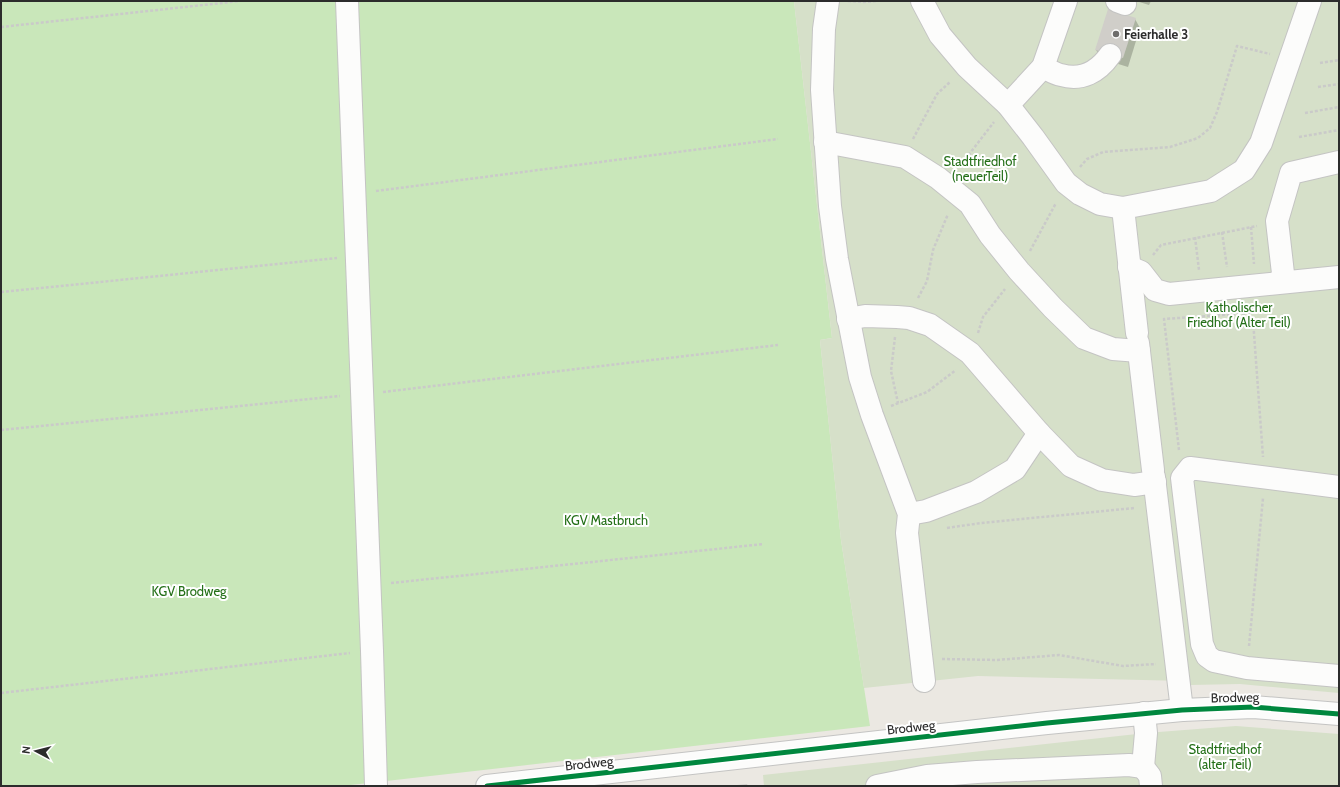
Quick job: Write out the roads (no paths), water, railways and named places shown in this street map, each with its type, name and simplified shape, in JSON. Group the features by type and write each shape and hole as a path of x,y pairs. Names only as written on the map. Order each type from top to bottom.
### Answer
{"street":[{"path":"347,1 376,786"},
{"path":"828,1 824,29 822,90 824,142 830,206 848,319 860,377 872,415 909,514 907,533 924,681"},
{"path":"922,1 940,35 967,67 1008,105 1033,137 1066,184 1080,194 1100,204 1123,208 1211,191 1244,170 1261,143 1310,1"},
{"path":"1008,105 1043,67 1066,1"},
{"path":"1043,67 1060,75 1078,77 1091,73 1103,65 1110,54"},
{"path":"824,142 905,157 938,178 970,204 990,235 1019,271 1053,308 1084,338 1113,350 1138,342"},
{"path":"1284,282 1277,221 1292,173 1339,162"},
{"path":"1123,208 1135,270 1138,342 1182,710"},
{"path":"1135,270 1155,290 1169,294 1339,277"},
{"path":"848,319 866,316 903,318 930,325 970,353 1039,433 1071,466 1102,480 1134,485 1154,476"},
{"path":"909,514 926,511 976,492 1015,469 1039,433"},
{"path":"1339,486 1190,468 1182,478 1202,644 1207,656 1214,661 1248,668 1339,676"},
{"name":"Brodweg","path":"487,786 1144,713 1253,707 1339,714"},
{"path":"1144,713 1147,776"},
{"path":"877,786 927,776 977,772 1129,765 1147,776"}],"place":[{"name":"Feierhalle 3","path":"1116,34"}],"park label":[{"name":"Stadtfriedhof (neuerTeil)","path":"980,168"},
{"name":"Katholischer Friedhof (Alter Teil)","path":"1239,314"},
{"name":"KGV Mastbruch","path":"606,520"},
{"name":"KGV Brodweg","path":"189,591"},
{"name":"Stadtfriedhof (alter Teil)","path":"1225,756"}]}
